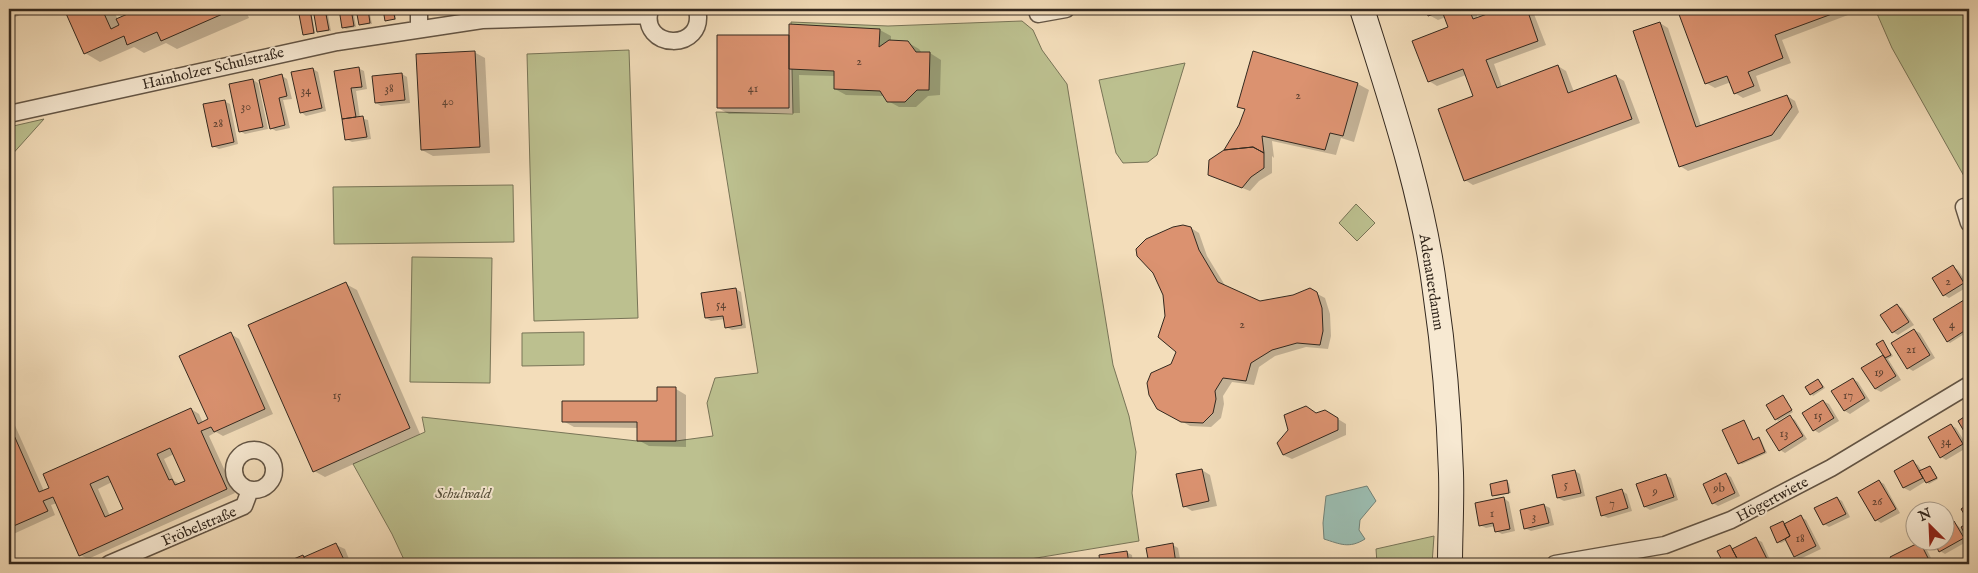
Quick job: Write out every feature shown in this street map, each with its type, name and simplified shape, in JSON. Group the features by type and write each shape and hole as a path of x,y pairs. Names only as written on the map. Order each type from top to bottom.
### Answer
{"street":[{"path":"419,9 419,29"},
{"name":"Hainholzer Schulstraße","path":"9,114 295,50 482,20 649,12 650,25 654,33 662,39 671,42 681,41 696,29 698,19 696,9"},
{"path":"1038,14 1066,9"},
{"name":"Adenauerdamm","path":"1362,9 1400,128 1420,211 1435,290 1448,411 1451,475 1450,564"},
{"path":"1964,207 1969,223"},
{"name":"Högertwiete","path":"1554,564 1665,545 1731,520 1831,468 1969,385"},
{"name":"Fröbelstraße","path":"109,564 244,506 250,490"}],"green space":[{"path":"1875,9 1969,9 1969,185 1892,48"},
{"name":"Schulwald","path":"1022,21 1033,30 1042,50 1067,84 1113,365 1129,416 1136,452 1132,493 1139,541 1000,564 406,564 392,534 353,464 425,432 422,417 637,441 676,441 713,436 707,403 715,378 758,373 716,112 793,114 791,22 888,26"},
{"path":"629,50 638,318 534,321 527,54"},
{"path":"1185,63 1157,155 1148,162 1123,163 1116,153 1099,80"},
{"path":"44,119 9,158 9,127"},
{"path":"513,185 514,242 334,244 333,187"},
{"path":"1356,204 1375,223 1357,241 1339,223"},
{"path":"412,257 492,258 490,383 410,382"},
{"path":"584,332 584,365 522,366 522,333"},
{"path":"1434,536 1432,564 1376,564 1376,549"}],"water":[{"path":"1367,486 1376,501 1360,520 1359,530 1365,539 1349,545 1324,539 1323,523 1326,496"}],"building":[{"path":"64,9 102,9 111,29 119,25 116,19 139,9 150,9 152,13 162,9 234,9 161,41 157,32 127,45 124,36 84,54"},
{"path":"298,9 310,9 314,33 303,35"},
{"path":"313,9 325,9 329,30 317,32"},
{"path":"339,9 351,9 354,26 342,28"},
{"path":"356,9 368,9 370,23 359,25"},
{"path":"383,9 393,9 395,19 385,21"},
{"path":"1426,9 1469,9 1473,19 1501,9 1527,9 1538,41 1486,60 1497,88 1558,65 1568,93 1616,75 1632,119 1464,181 1438,109 1473,96 1463,69 1428,82 1412,41 1448,27 1442,11 1428,16"},
{"path":"1677,9 1840,9 1840,11 1775,35 1783,58 1748,72 1754,86 1734,94 1727,76 1705,84"},
{"path":"1660,22 1696,127 1787,95 1792,107 1772,135 1679,167 1633,31"},
{"path":"789,24 880,29 879,47 889,40 908,41 916,52 930,52 929,90 917,90 905,102 887,102 880,91 834,89 834,71 789,69"},
{"path":"717,35 789,35 789,108 717,108"},
{"path":"475,51 480,147 421,150 416,54"},
{"path":"1253,51 1358,83 1343,136 1330,133 1325,150 1262,136 1264,153 1253,147 1224,150 1239,125 1245,109 1237,107"},
{"path":"359,67 362,87 351,88 356,117 342,119 334,71"},
{"path":"313,68 322,108 300,113 291,72"},
{"path":"402,73 405,100 375,103 372,76"},
{"path":"282,74 287,96 279,98 285,125 270,129 259,80"},
{"path":"253,79 263,127 239,132 229,84"},
{"path":"225,100 234,142 212,147 203,104"},
{"path":"363,116 367,137 345,140 342,119"},
{"path":"1253,147 1264,153 1264,168 1251,177 1242,188 1208,175 1209,160 1224,150"},
{"path":"1183,225 1191,227 1199,250 1218,282 1260,301 1293,295 1310,288 1317,292 1322,308 1323,331 1320,345 1297,343 1272,350 1251,363 1246,381 1223,378 1215,391 1216,399 1213,413 1203,423 1181,422 1157,409 1149,395 1147,383 1151,373 1171,364 1176,352 1158,337 1165,316 1163,295 1153,273 1137,256 1136,249 1146,239 1173,227"},
{"path":"1953,265 1964,283 1943,296 1932,278"},
{"path":"346,282 410,428 313,472 248,325"},
{"path":"736,288 742,325 725,328 723,316 705,318 701,293"},
{"path":"1964,300 1969,309 1969,328 1947,342 1933,319"},
{"path":"1897,304 1909,322 1892,333 1880,315"},
{"path":"1914,329 1930,355 1907,369 1891,343"},
{"path":"231,332 265,409 214,432 211,427 201,431 227,489 79,556 53,497 43,501 48,511 9,528 9,424 39,492 49,488 43,474 191,408 198,424 208,419 179,356","holes":["170,448 185,481 175,485 172,479 169,480 157,454","108,476 123,509 105,517 90,484"]},
{"path":"1883,340 1891,355 1885,358 1876,344"},
{"path":"1883,355 1896,376 1875,389 1861,368"},
{"path":"1853,378 1865,398 1844,411 1831,391"},
{"path":"1818,379 1823,387 1810,395 1805,387"},
{"path":"657,387 676,387 676,441 637,441 637,422 562,422 562,401 657,401"},
{"path":"1783,395 1792,410 1775,420 1766,405"},
{"path":"1823,400 1834,418 1813,431 1802,413"},
{"path":"1306,406 1316,413 1325,410 1338,418 1338,430 1283,455 1277,443 1288,430 1284,415"},
{"path":"1790,415 1803,436 1779,451 1766,430"},
{"path":"1964,417 1969,425 1968,438 1958,421"},
{"path":"1744,420 1753,440 1759,437 1765,452 1738,464 1722,430"},
{"path":"1951,424 1963,444 1940,458 1928,437"},
{"path":"1913,460 1923,478 1903,488 1894,471"},
{"path":"1930,466 1937,478 1926,483 1919,471"},
{"path":"1202,469 1209,501 1183,507 1176,474"},
{"path":"1575,470 1581,493 1557,498 1552,475"},
{"path":"1726,473 1735,493 1712,504 1703,484"},
{"path":"1666,474 1674,497 1644,507 1636,484"},
{"path":"1507,480 1509,493 1492,496 1490,484"},
{"path":"1879,480 1896,509 1875,521 1858,492"},
{"path":"1622,489 1628,508 1601,516 1596,497"},
{"path":"1504,497 1510,529 1495,532 1493,523 1479,526 1475,503"},
{"path":"1837,497 1846,514 1823,525 1814,508"},
{"path":"1544,504 1549,523 1524,529 1520,510"},
{"path":"1967,505 1969,509 1969,522 1961,509"},
{"path":"1801,515 1816,546 1794,557 1785,539 1790,536 1784,524"},
{"path":"1783,521 1790,536 1777,543 1770,527"},
{"path":"1968,523 1969,526 1969,541 1961,527"},
{"path":"1956,524 1964,538 1956,542"},
{"path":"1756,537 1767,559 1759,564 1740,564 1732,549"},
{"path":"336,543 346,564 307,564 304,557"},
{"path":"1173,543 1176,564 1149,564 1146,548"},
{"path":"1730,545 1738,560 1730,564 1724,564 1717,551"},
{"path":"1906,549 1924,550 1931,564 1894,564 1890,557"},
{"path":"1127,551 1129,564 1100,564 1099,555"},
{"path":"303,555 307,564 282,564"},
{"path":"1081,559 1082,564 1056,564 1056,563"}]}
